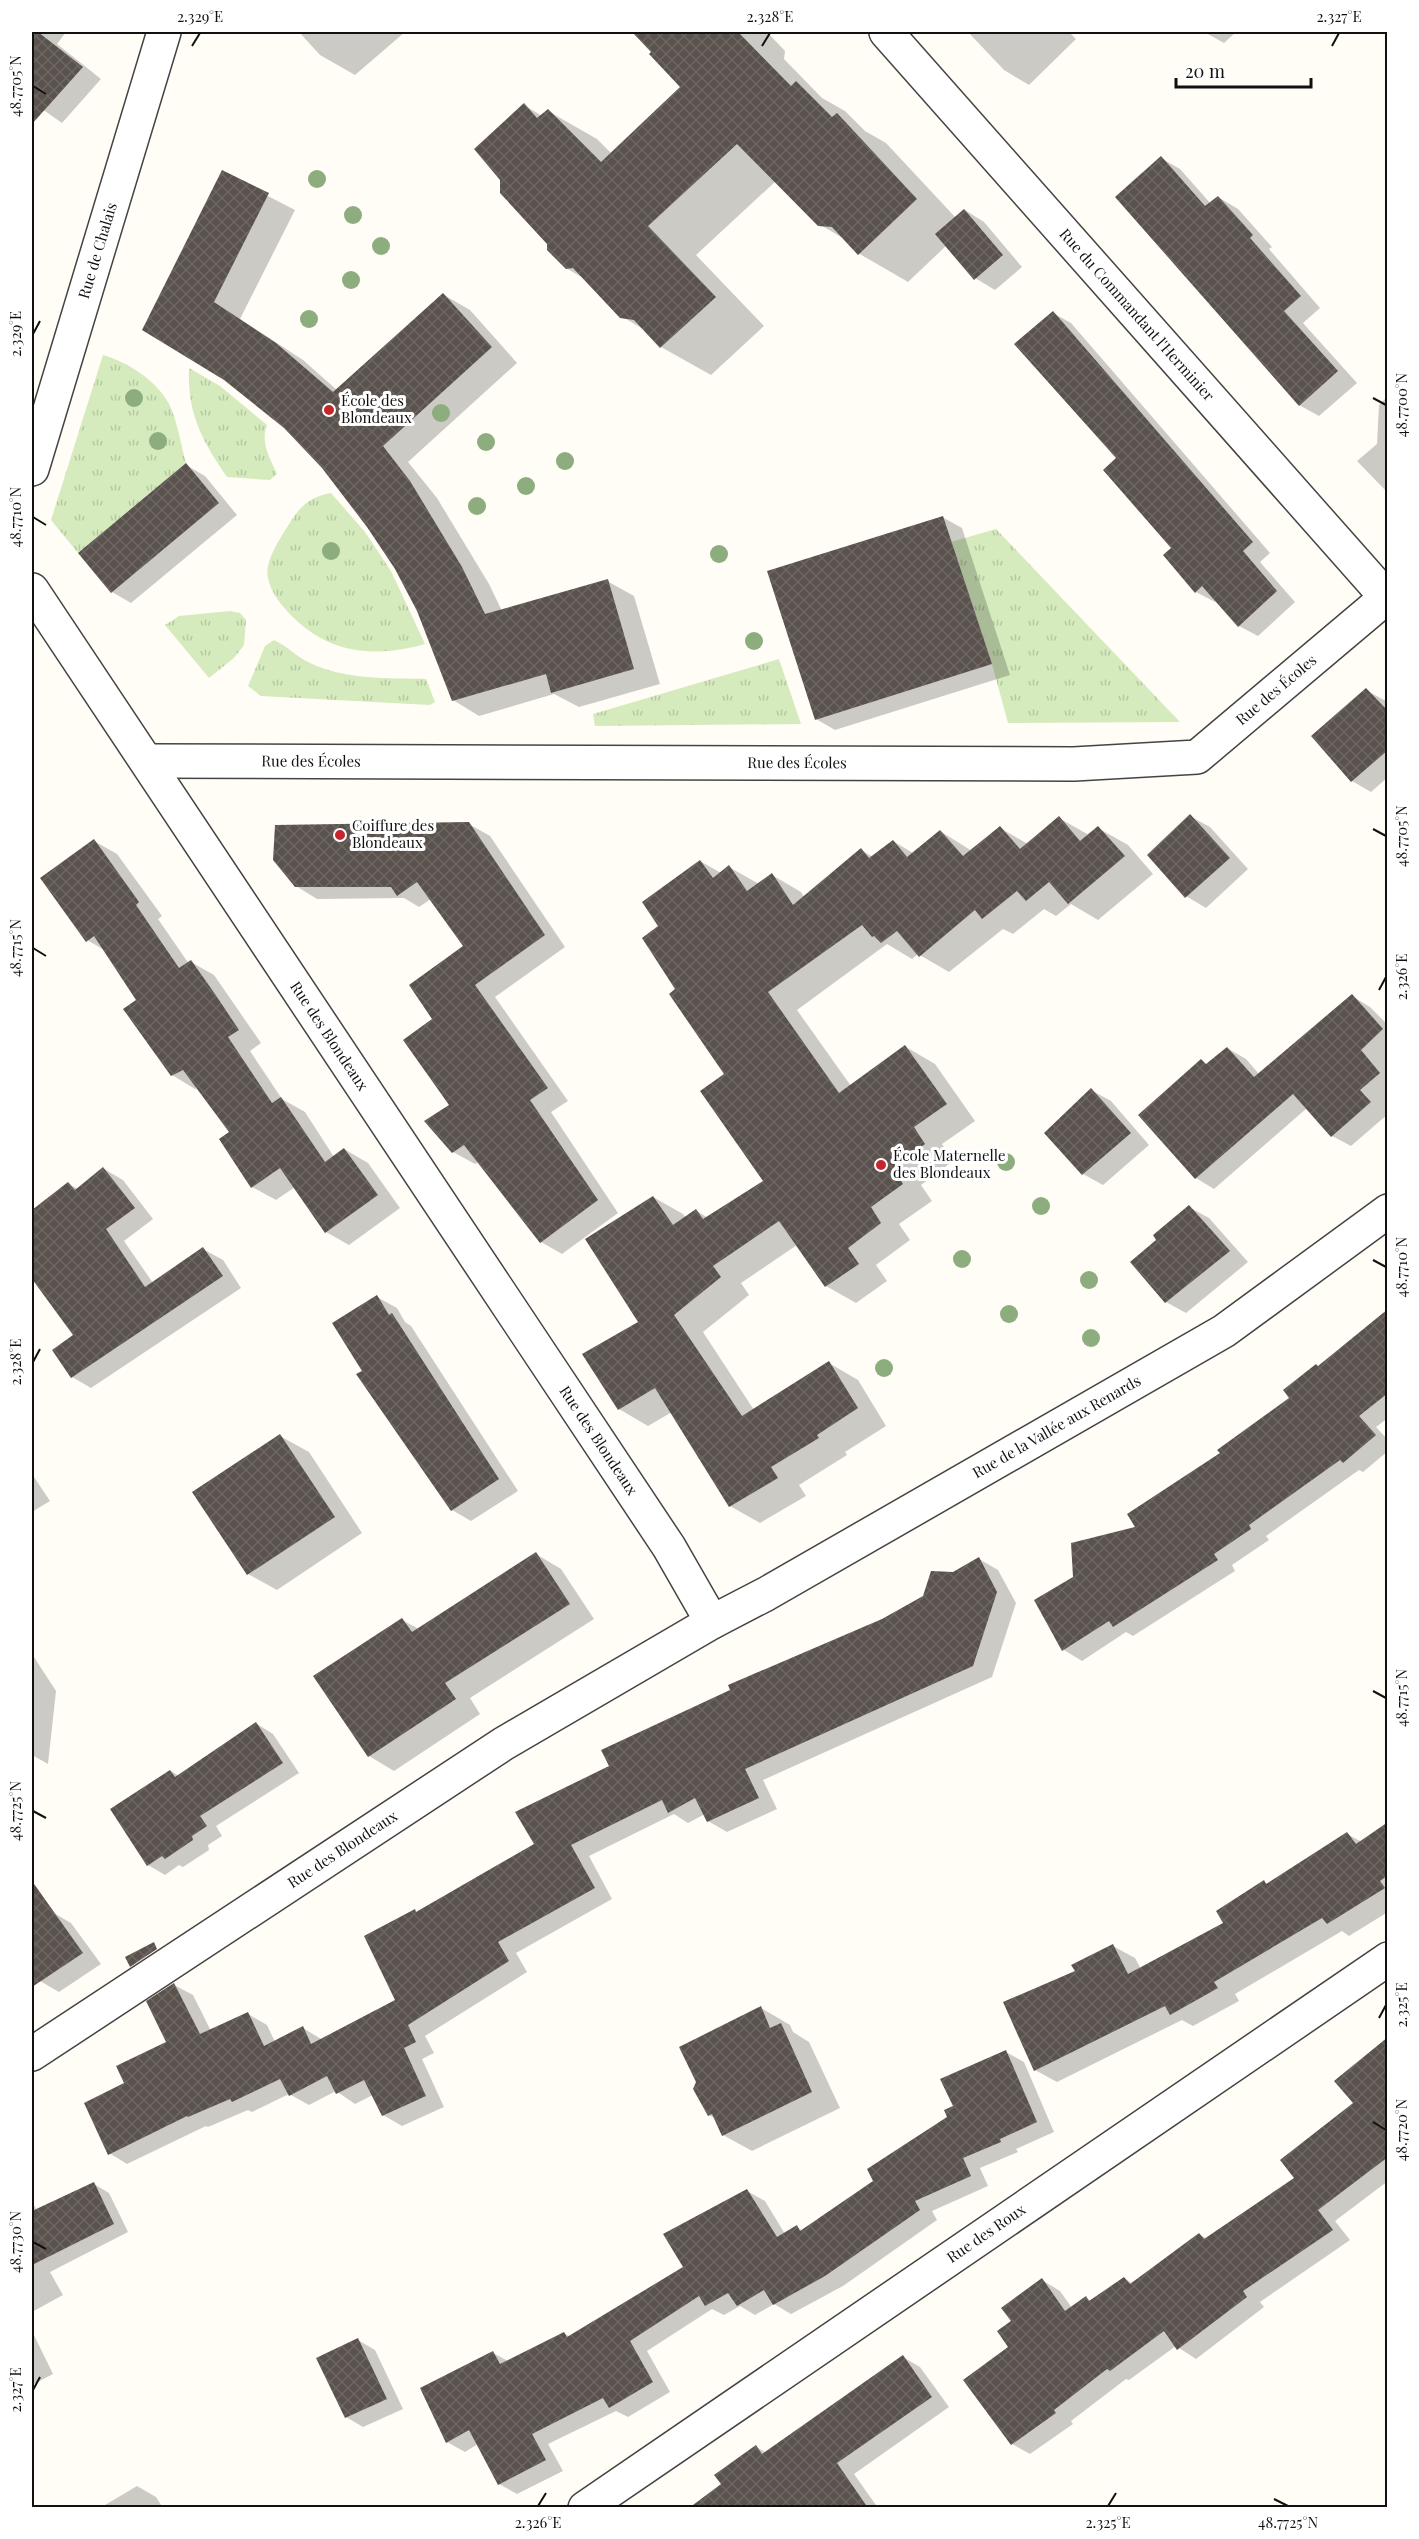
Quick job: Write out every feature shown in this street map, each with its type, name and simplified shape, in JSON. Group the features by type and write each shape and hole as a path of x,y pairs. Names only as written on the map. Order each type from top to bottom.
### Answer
{"street":[{"name":"Rue de Chalais","path":"32,469 165,32"},
{"name":"Rue du Commandant l'Herminier","path":"886,32 1387,598"},
{"name":"Rue des Blondeaux","path":"32,590 669,1547 712,1622 502,1744 32,2054"},
{"name":"Rue des Écoles","path":"147,761 1074,764 1197,757 1387,598"},
{"name":"Rue de la Vallée aux Renards","path":"712,1622 766,1594 1224,1331 1388,1211"},
{"name":"Rue des Roux","path":"585,2508 1388,1959"}],"green space":[{"path":"103,355 122,362 141,373 164,396 174,417 186,463 78,553 51,520"},
{"path":"189,368 220,386 267,425 265,444 277,474 270,480 227,477 203,439 198,426 191,399"},
{"path":"331,493 365,532 391,571 425,644 384,651 346,648 312,633 296,620 275,596 267,571 278,542 304,505 315,498"},
{"path":"996,529 1180,722 1008,723 992,664 951,542"},
{"path":"230,611 240,613 246,620 244,645 234,658 209,678 165,625 179,616"},
{"path":"274,640 310,663 338,673 367,677 426,679 435,702 430,705 261,696 248,686 265,646"},
{"path":"779,659 801,724 595,726 593,714"}],"building":[{"path":"32,32 38,32 83,67 32,124"},
{"path":"632,32 738,32 791,86 796,81 832,117 837,113 917,199 858,255 832,227 818,226 737,144 648,226 716,297 660,348 634,320 620,318 573,268 566,269 547,250 547,244 500,193 500,180 474,149 524,103 537,118 548,109 601,162 680,87"},
{"path":"1161,156 1205,206 1218,196 1253,235 1250,238 1301,296 1284,311 1338,371 1299,406 1115,197"},
{"path":"222,170 269,193 214,302 276,343 333,392 443,293 492,347 383,446 410,481 462,567 485,614 608,579 634,669 551,693 546,674 452,701 417,611 395,569 367,527 322,468 284,428 224,380 142,330"},
{"path":"964,209 1003,255 974,280 935,234"},
{"path":"1053,311 1253,542 1243,551 1277,591 1238,627 1202,586 1195,593 1163,555 1171,548 1103,470 1116,458 1014,344"},
{"path":"186,463 219,503 111,593 78,553"},
{"path":"943,516 992,664 815,720 767,571"},
{"path":"1366,688 1388,711 1388,750 1351,782 1311,736"},
{"path":"1190,814 1230,858 1185,898 1147,855"},
{"path":"1059,816 1080,841 1098,826 1125,856 1068,904 1049,882 1026,901 1017,891 982,919 975,910 919,957 897,931 881,943 874,936 872,937 862,925 768,992 839,1093 905,1045 947,1104 914,1127 925,1144 893,1168 903,1184 871,1207 881,1223 848,1248 859,1264 825,1287 779,1221 713,1266 721,1277 674,1315 742,1416 829,1361 858,1408 817,1435 819,1438 771,1467 778,1478 729,1507 655,1388 618,1410 582,1354 638,1322 585,1239 653,1196 673,1225 696,1209 703,1219 763,1181 700,1091 724,1074 669,994 675,989 642,938 658,926 642,902 700,860 713,878 729,865 747,891 772,873 793,905 861,848 869,858 893,840 907,857 940,830 963,856 1000,826 1020,849"},
{"path":"469,822 545,935 475,985 548,1088 530,1100 598,1200 540,1243 464,1145 452,1153 424,1121 449,1105 403,1040 432,1019 409,985 463,946 417,882 397,896 391,887 295,887 273,860 275,825"},
{"path":"94,839 139,902 136,905 179,968 191,960 215,994 239,1030 228,1037 272,1103 281,1097 325,1162 344,1148 378,1195 325,1233 280,1168 251,1188 219,1139 229,1132 183,1070 171,1076 123,1009 136,1000 94,936 86,942 40,878"},
{"path":"1352,994 1383,1029 1361,1050 1380,1073 1360,1090 1371,1102 1331,1137 1293,1094 1195,1179 1138,1115 1201,1059 1206,1064 1227,1047 1254,1077"},
{"path":"1091,1088 1131,1133 1082,1175 1044,1133"},
{"path":"103,1167 135,1208 106,1229 145,1287 203,1247 223,1276 71,1378 52,1350 73,1335 32,1279 32,1210 68,1182 75,1190"},
{"path":"1189,1205 1230,1251 1165,1303 1130,1262 1156,1240 1153,1235"},
{"path":"377,1295 389,1315 392,1313 499,1479 451,1511 356,1374 362,1371 332,1323"},
{"path":"1388,1309 1388,1393 1359,1416 1376,1435 1343,1463 1340,1460 1249,1525 1251,1529 1214,1554 1218,1560 1113,1627 1109,1621 1062,1651 1034,1600 1073,1577 1071,1543 1135,1527 1127,1514 1220,1453 1217,1450 1289,1398 1283,1390 1316,1364 1318,1366"},
{"path":"280,1434 335,1517 247,1575 192,1492"},
{"path":"536,1552 570,1604 445,1683 456,1699 368,1757 313,1676 402,1618 412,1632"},
{"path":"979,1557 997,1592 973,1666 745,1769 759,1798 707,1822 695,1798 668,1813 662,1800 571,1845 595,1888 498,1942 509,1961 408,2025 416,2042 404,2048 426,2096 382,2116 364,2080 336,2094 327,2076 289,2096 280,2079 232,2102 230,2099 187,2116 108,2155 84,2103 124,2083 116,2066 166,2042 146,2001 174,1983 200,2034 248,2012 264,2046 303,2026 311,2044 395,2000 364,1936 415,1909 416,1912 534,1844 515,1812 609,1766 601,1750 730,1690 728,1685 882,1619 923,1596 931,1571 953,1572"},
{"path":"256,1722 283,1763 200,1816 207,1826 192,1836 193,1840 165,1859 162,1856 147,1866 110,1809 170,1770 175,1777"},
{"path":"1388,1822 1388,1875 1380,1881 1385,1888 1327,1924 1322,1918 1214,1982 1218,1988 1170,2015 1165,2006 1034,2071 1003,2002 1075,1971 1071,1965 1113,1944 1128,1974 1223,1923 1216,1911 1264,1880 1266,1884 1347,1832 1356,1844"},
{"path":"32,1881 83,1953 32,1987"},
{"path":"154,1942 157,1949 130,1967 125,1957"},
{"path":"761,2006 770,2028 781,2023 812,2092 722,2136 712,2114 708,2116 693,2089 696,2082 679,2047"},
{"path":"1388,2037 1388,2157 1318,2210 1333,2230 1243,2291 1247,2297 1177,2350 1164,2331 1110,2371 1107,2369 1054,2410 1056,2413 1011,2445 963,2380 1008,2347 997,2331 1011,2321 1001,2308 1042,2278 1065,2311 1086,2296 1089,2301 1124,2277 1130,2284 1199,2233 1204,2239 1294,2178 1280,2160 1353,2103 1334,2081"},
{"path":"1006,2050 1037,2122 1000,2139 1001,2142 963,2158 971,2176 915,2201 920,2210 825,2276 773,2305 764,2290 737,2306 728,2293 705,2306 699,2296 630,2341 653,2382 609,2408 603,2398 532,2434 546,2460 498,2485 469,2430 446,2443 420,2388 493,2351 500,2364 564,2332 567,2337 683,2267 663,2234 747,2189 777,2237 797,2225 800,2231 873,2181 867,2169 947,2117 944,2110 953,2106 940,2079"},
{"path":"94,2182 114,2224 32,2265 32,2211"},
{"path":"358,2338 387,2399 345,2418 316,2358"},
{"path":"903,2355 932,2397 837,2463 868,2508 689,2508 721,2484 714,2475 756,2445 762,2454"}],"place":[{"name":"École des Blondeaux","path":"329,410"},
{"name":"Coiffure des Blondeaux","path":"340,835"},
{"name":"École Maternelle des Blondeaux","path":"881,1165"}]}
